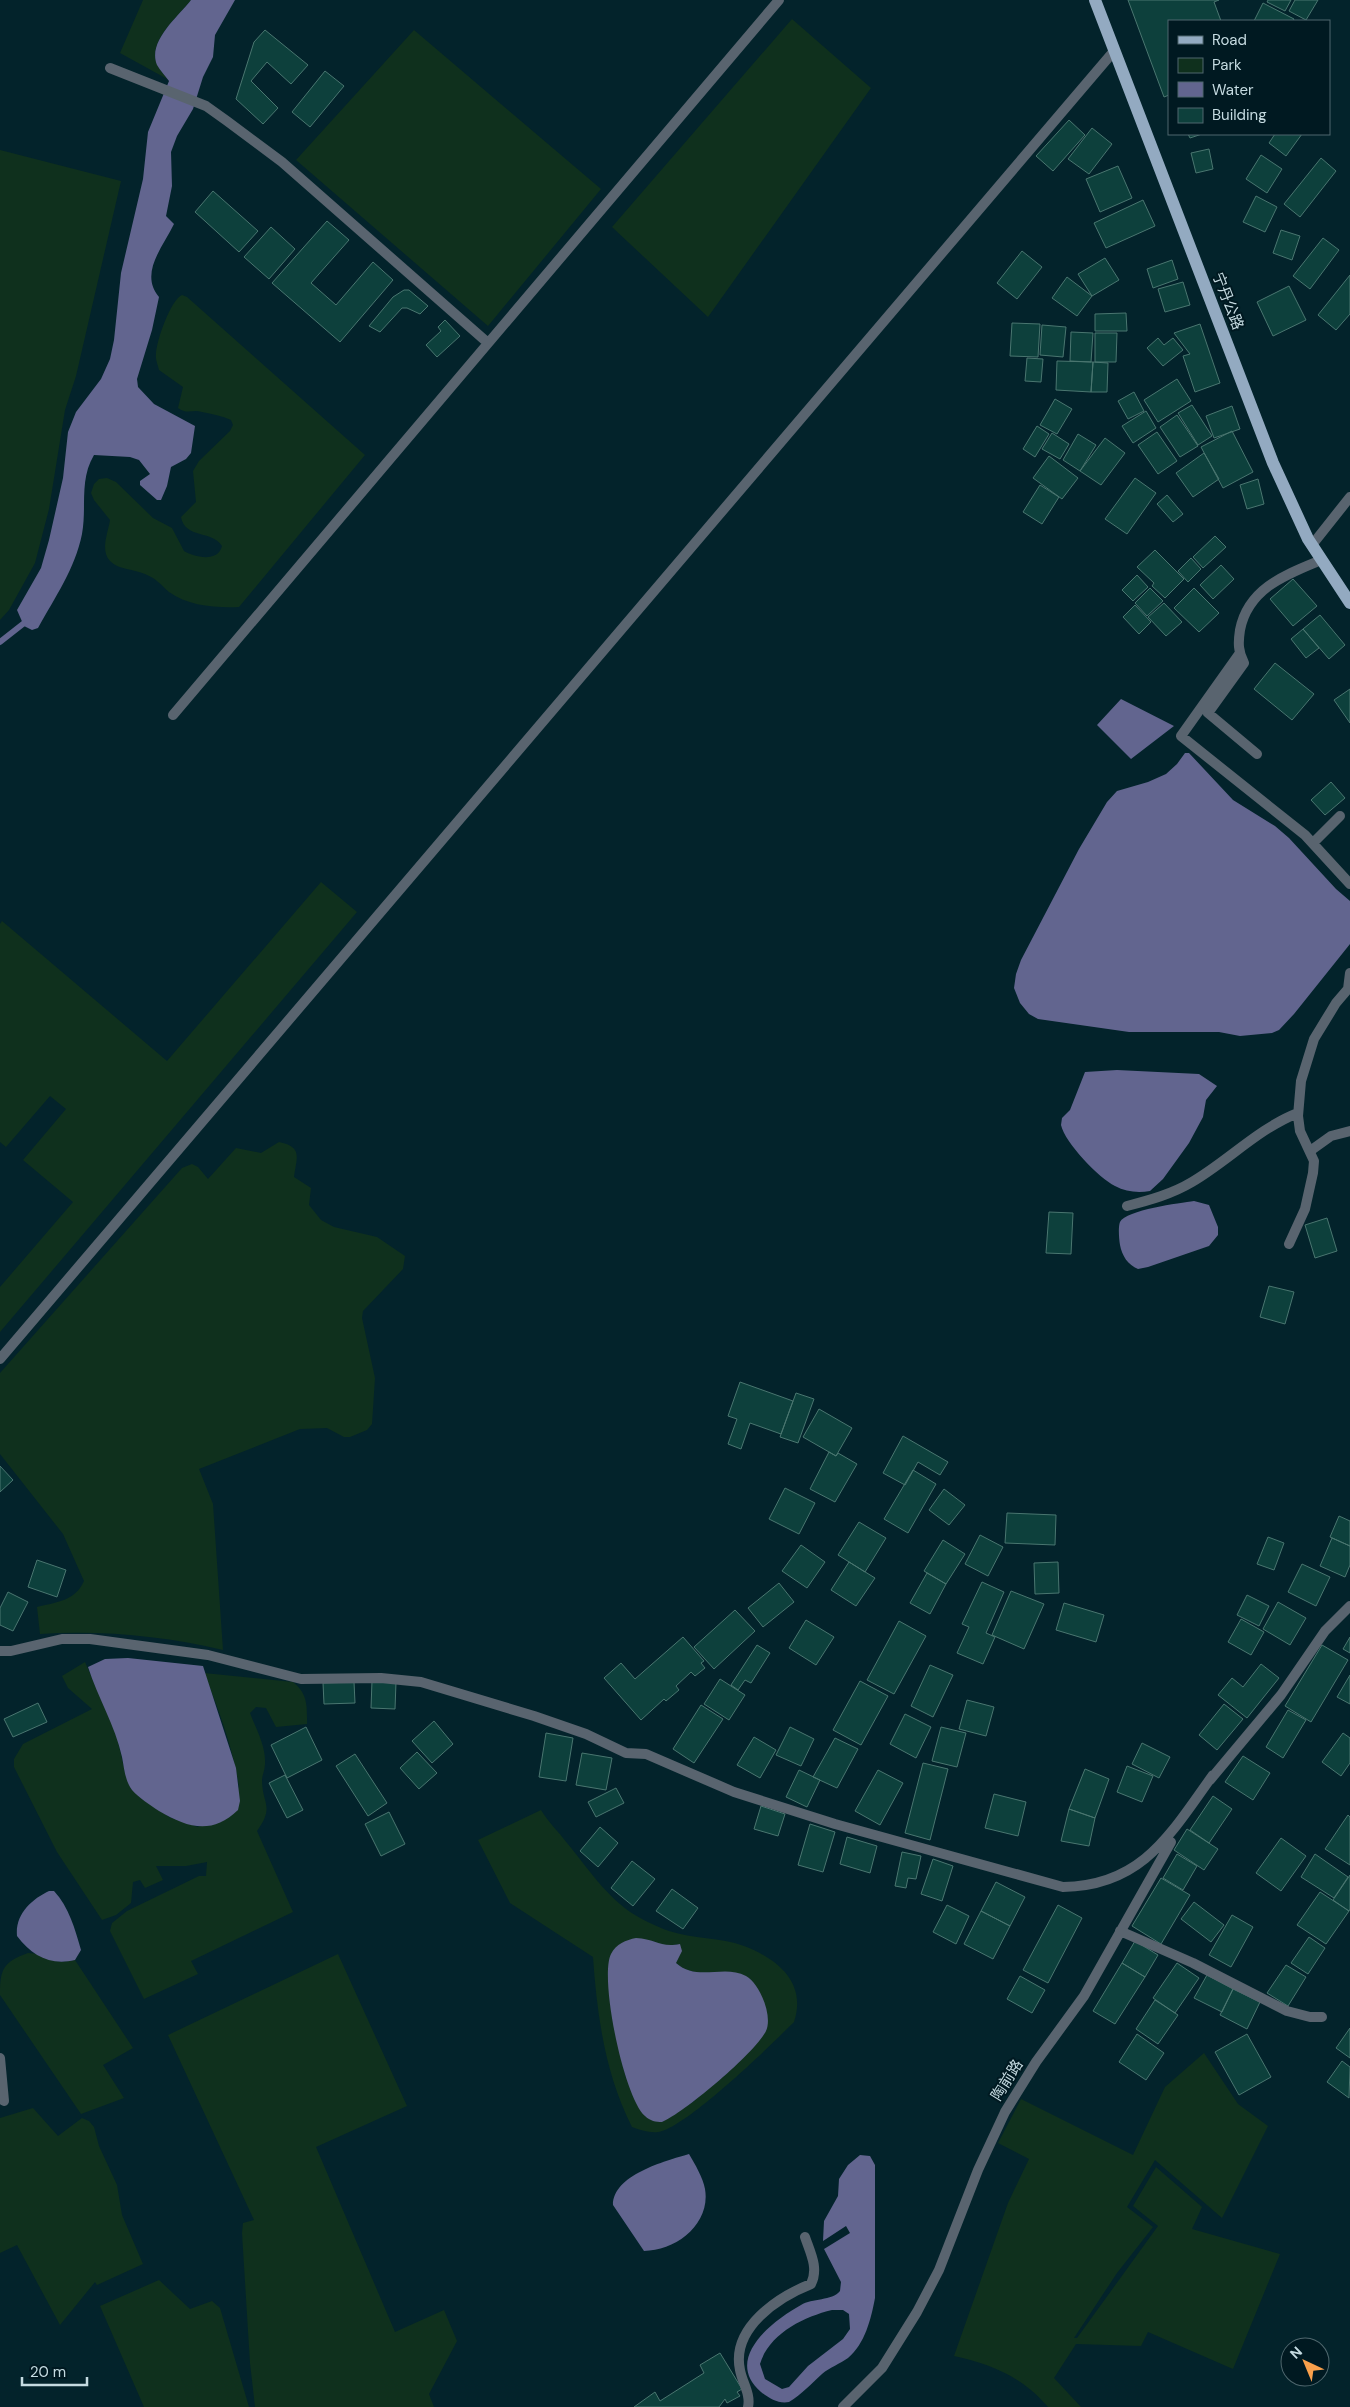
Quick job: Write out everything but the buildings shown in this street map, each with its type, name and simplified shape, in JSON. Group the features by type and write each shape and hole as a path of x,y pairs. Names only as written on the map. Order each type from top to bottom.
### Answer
{"main road":[{"name":"宁丹公路","path":"1095,0 1273,463 1312,544 1350,603"}],"street":[{"path":"173,715 779,0"},
{"path":"0,1359 1114,50"},
{"path":"110,68 206,106 227,121 282,162 488,343"},
{"path":"1312,544 1350,497"},
{"path":"1257,754 1208,713 1244,663 1238,639 1242,623 1257,595 1264,588 1290,573 1321,560"},
{"path":"1240,653 1181,736 1288,821 1313,844 1350,884"},
{"path":"1313,844 1340,816"},
{"path":"1289,1244 1305,1209 1314,1161 1300,1131 1298,1113 1301,1081 1314,1039 1336,1003 1349,990 1350,973"},
{"path":"1127,1206 1159,1198 1191,1183 1272,1126 1298,1113"},
{"path":"1310,1151 1331,1136 1350,1131"},
{"path":"0,1651 11,1651 62,1639 90,1639 208,1655 301,1679 381,1678 421,1682 534,1716 586,1734 626,1753 646,1754 734,1792 835,1824 990,1869 1063,1887 1112,1878 1143,1861 1162,1846 1213,1775 1281,1695 1325,1631 1350,1606"},
{"name":"陶前路","path":"843,2407 882,2368 909,2326 939,2270 978,2170 1005,2112 1032,2068 1084,1996 1107,1958 1151,1876 1213,1775"},
{"path":"1120,1931 1193,1963 1287,2011 1310,2017 1322,2017"},
{"path":"0,2058 4,2101"},
{"path":"748,2407 748,2396 739,2368 738,2356 742,2341 748,2330 766,2311 800,2288 811,2284 814,2277 814,2265 805,2237"}],"green space":[{"path":"143,0 191,0 166,29 156,47 157,64 169,80 120,53"},
{"path":"792,19 871,88 708,317 612,227"},
{"path":"414,30 601,189 488,326 296,160"},
{"path":"0,150 121,181 76,376 65,410 49,509 35,563 9,610 0,620"},
{"path":"182,295 187,297 365,455 239,607 221,607 193,603 177,597 149,576 141,572 122,568 110,561 105,547 110,520 94,500 91,493 94,484 99,479 107,478 116,482 153,518 172,528 184,551 199,557 211,557 220,551 222,546 218,541 188,529 181,517 196,502 193,471 199,461 230,431 233,425 231,420 221,416 199,411 184,411 178,408 183,387 159,370 156,358 159,340 169,312 173,304"},
{"path":"321,882 357,912 0,1332 0,1287 73,1202 23,1160 66,1109 50,1096 6,1147 0,1142 0,924 2,921 167,1061"},
{"path":"279,1142 287,1144 295,1151 297,1159 294,1177 311,1188 309,1205 321,1220 334,1227 377,1237 405,1256 403,1269 363,1311 362,1318 375,1378 372,1424 367,1430 350,1437 344,1437 327,1428 300,1429 199,1469 213,1504 223,1650 178,1641 132,1635 40,1634 37,1607 65,1600 76,1593 84,1581 63,1534 0,1454 0,1373 182,1168 192,1164 198,1167 208,1179 236,1148 261,1153"},
{"path":"85,1662 116,1733 131,1789 169,1817 198,1827 239,1787 225,1729 204,1673 293,1682 302,1691 306,1701 307,1724 276,1727 266,1708 256,1707 250,1713 265,1757 262,1780 266,1810 257,1831 293,1912 191,1961 198,1974 144,1999 110,1931 112,1923 127,1911 199,1876 206,1876 207,1862 186,1866 156,1866 163,1880 145,1888 140,1880 133,1882 131,1903 116,1915 102,1920 57,1852 14,1767 14,1759 23,1744 92,1709 68,1688 62,1676"},
{"path":"541,1810 606,1891 635,1915 669,1931 744,1946 778,1965 793,1984 797,2008 794,2022 728,2084 688,2116 671,2127 658,2132 648,2132 632,2127 615,2086 604,2044 597,2001 593,1957 510,1903 478,1840","holes":["653,1941 668,1946 677,1944 676,1963 689,1970 703,1973 732,1972 754,2046 693,2102 662,2122 626,2078 615,2031 608,1966"]},
{"path":"28,1953 41,1955 60,1962 75,1960 133,2048 103,2065 124,2098 81,2114 0,1995 2,1973 8,1963"},
{"path":"338,1954 407,2106 316,2147 395,2332 444,2310 457,2341 429,2394 434,2407 255,2407 250,2363 242,2233 243,2223 254,2220 168,2035"},
{"path":"1204,2053 1238,2104 1268,2126 1222,2218 1155,2160 1127,2207 1153,2227 1117,2273 1074,2338 1077,2338 1158,2226 1133,2206 1156,2167 1202,2207 1192,2229 1280,2254 1233,2369 1148,2332 1141,2346 1076,2344 1054,2378 1081,2407 1048,2407 1028,2388 1006,2373 981,2363 954,2356 1008,2203 1029,2159 998,2143 1021,2099 1133,2155 1165,2087"},
{"path":"33,2108 58,2136 82,2118 89,2121 94,2127 99,2146 117,2185 122,2215 143,2264 97,2285 95,2282 60,2325 17,2245 0,2253 0,2118"},
{"path":"159,2280 190,2309 212,2301 220,2308 249,2407 144,2407 100,2306"}],"water":[{"path":"191,0 235,0 215,35 213,57 203,77 193,109 177,136 171,152 172,186 166,216 174,224 159,251 152,269 151,279 153,288 159,297 152,330 137,379 138,387 154,404 195,426 191,453 186,459 171,467 167,486 161,500 157,500 140,485 140,481 150,474 139,460 130,457 94,455 86,474 82,534 75,559 64,583 38,628 32,630 24,626 17,610 41,568 63,478 68,432 76,412 101,379 110,359 114,340 121,273 143,179 148,132 169,81 157,65 156,47 166,29"},
{"path":"1121,699 1174,726 1131,759 1097,725"},
{"path":"1185,753 1189,753 1233,800 1275,826 1289,838 1336,889 1350,901 1350,944 1294,1014 1279,1030 1272,1033 1240,1036 1219,1032 1129,1032 1038,1019 1029,1014 1020,1003 1014,988 1021,960 1079,849 1107,802 1117,791 1148,782 1166,774"},
{"path":"1117,1070 1199,1074 1217,1086 1206,1100 1203,1117 1189,1143 1163,1179 1150,1191 1128,1191 1108,1182 1076,1150 1061,1125 1062,1118 1070,1110 1085,1072"},
{"path":"1194,1201 1209,1205 1218,1227 1218,1235 1209,1246 1148,1267 1138,1269 1128,1263 1122,1253 1119,1240 1119,1224 1124,1218 1154,1208"},
{"path":"128,1658 203,1666 236,1768 240,1801 238,1810 228,1818 209,1826 190,1825 159,1811 132,1790 126,1778 119,1745 88,1667 105,1659"},
{"path":"49,1891 54,1891 59,1897 71,1919 81,1950 75,1960 58,1962 43,1958 29,1949 17,1936 19,1921 26,1908 37,1898"},
{"path":"636,1938 668,1945 680,1944 682,1951 676,1963 684,1969 702,1972 738,1973 746,1976 760,1993 768,2017 766,2031 734,2067 702,2095 662,2122 647,2118 637,2105 622,2063 611,2011 608,1967 611,1954 622,1943"},
{"path":"689,2154 701,2176 705,2189 705,2202 697,2224 679,2241 656,2250 644,2251 613,2205 615,2194 622,2185 642,2171 654,2165"},
{"path":"860,2155 870,2156 875,2165 875,2298 869,2323 859,2346 848,2358 825,2372 789,2402 778,2402 761,2392 751,2379 747,2367 749,2354 756,2342 766,2331 789,2312 806,2303 832,2296 840,2291 841,2282 824,2249 850,2233 846,2226 823,2241 824,2221 838,2196 839,2179 848,2165","holes":["832,2310 843,2310 849,2314 850,2329 843,2339 808,2366 789,2387 782,2389 765,2379 760,2364 764,2353 779,2336 789,2328 810,2317"]}],"waterway":[{"path":"0,642 28,620"}]}
